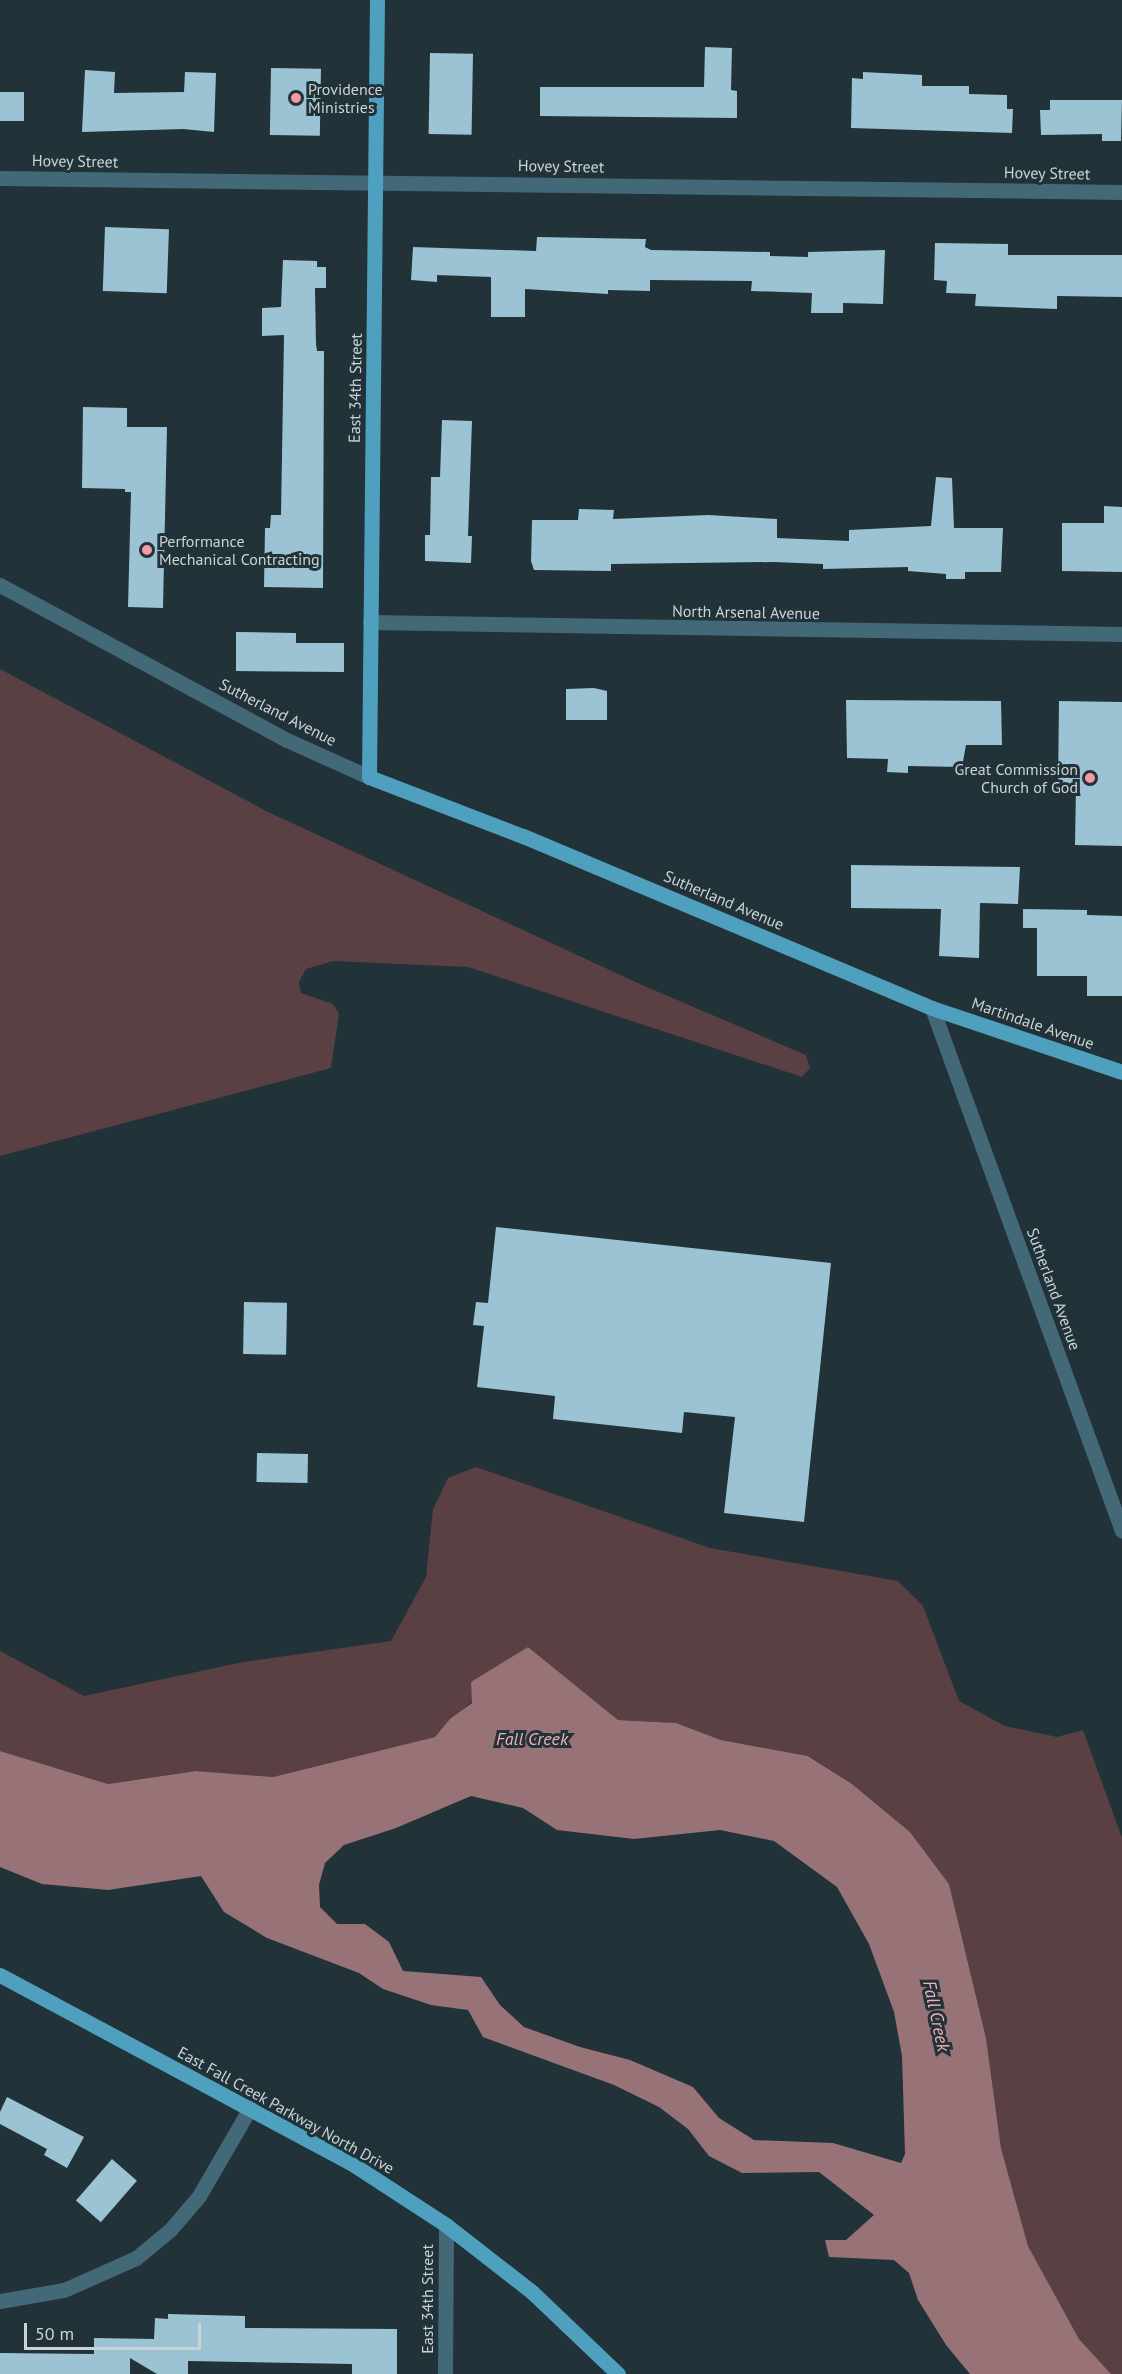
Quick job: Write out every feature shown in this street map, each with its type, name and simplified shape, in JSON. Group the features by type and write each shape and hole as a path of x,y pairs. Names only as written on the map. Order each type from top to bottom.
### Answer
{"main road":[{"name":"East 34th Street","path":"369,777 377,0"},
{"name":"Sutherland Avenue","path":"369,777 523,836 932,1008"},
{"name":"Martindale Avenue","path":"932,1008 1122,1072"},
{"name":"East Fall Creek Parkway North Drive","path":"0,1975 354,2165 446,2225 532,2292 618,2374"}],"street":[{"name":"Hovey Street","path":"0,178 1122,192"},
{"name":"Sutherland Avenue","path":"0,585 287,740 369,777"},
{"name":"North Arsenal Avenue","path":"370,622 1122,634"},
{"name":"Sutherland Avenue","path":"932,1008 1122,1532"},
{"path":"0,2301 44,2296 71,2288 136,2258 170,2230 200,2196 250,2108"},
{"name":"East 34th Street","path":"445,2374 446,2225"}],"shaded area":[{"path":"0,669 268,812 642,985 806,1055 810,1068 802,1077 468,967 333,961 306,969 299,982 301,993 333,1004 339,1014 331,1068 0,1156"},
{"path":"476,1467 710,1548 898,1581 923,1606 959,1701 1005,1726 1057,1737 1083,1730 1122,1838 1122,2374 1111,2374 1079,2339 1028,2246 1001,2148 986,2038 949,1884 910,1832 852,1784 809,1756 721,1740 676,1723 618,1720 528,1647 435,1737 273,1777 196,1771 108,1784 0,1751 0,1651 84,1696 243,1662 391,1641 426,1577 433,1509 448,1478"}],"water":[{"name":"Fall Creek","path":"528,1647 618,1720 676,1723 721,1740 808,1756 852,1784 910,1832 949,1884 986,2038 1001,2148 1028,2246 1079,2339 1111,2374 970,2374 946,2345 918,2300 909,2273 894,2260 829,2257 825,2240 846,2240 874,2215 819,2172 742,2173 709,2156 688,2129 659,2107 614,2085 483,2037 468,2010 431,2005 383,1989 359,1973 267,1938 224,1912 201,1876 108,1890 42,1884 0,1867 0,1751 108,1784 196,1771 273,1777 435,1737 450,1719 472,1703 471,1682","holes":["471,1796 523,1808 557,1830 634,1839 720,1830 774,1841 837,1887 869,1944 894,2012 902,2056 905,2154 901,2163 833,2143 754,2140 719,2118 693,2087 630,2060 580,2047 524,2027 500,2005 481,1977 403,1971 389,1942 365,1924 337,1924 320,1907 319,1885 325,1863 344,1845 396,1828"]}],"building":[{"path":"705,47 732,48 731,90 737,91 737,118 540,116 540,87 704,87"},
{"path":"430,53 473,54 472,135 429,134"},
{"name":"Providence Ministries","path":"271,68 321,69 320,136 270,135"},
{"path":"85,70 115,72 114,93 184,92 185,72 216,73 214,132 183,129 82,132"},
{"path":"863,72 922,75 922,86 969,86 969,94 1007,95 1007,109 1013,109 1012,133 851,128 852,78 863,79"},
{"path":"0,92 24,92 24,121 0,121"},
{"path":"1050,100 1122,100 1121,141 1102,141 1102,134 1041,135 1040,110 1050,110"},
{"path":"105,227 169,229 167,293 103,291"},
{"path":"537,237 646,239 645,247 651,250 770,252 770,256 808,257 808,252 885,250 883,304 843,303 843,313 811,313 812,293 751,291 752,281 650,280 650,291 608,290 608,294 525,289 525,317 491,317 491,277 437,275 437,282 411,280 413,247 536,251"},
{"path":"935,243 1008,244 1008,255 1122,255 1122,297 1057,296 1057,309 975,306 976,294 946,293 947,281 934,280"},
{"path":"283,260 317,261 317,267 326,267 326,288 315,288 317,351 324,351 323,588 264,587 265,528 270,528 271,515 281,515 284,335 262,336 262,308 281,307"},
{"name":"Performance Mechanical Contracting","path":"83,407 127,408 127,427 167,427 163,608 128,607 131,492 125,492 125,489 82,488"},
{"path":"442,420 472,421 468,536 472,536 471,563 425,561 425,535 430,535 431,477 440,477"},
{"path":"936,477 952,478 954,528 1003,528 1001,572 965,572 965,579 946,579 946,574 908,571 908,567 823,569 823,564 774,562 611,564 611,571 534,570 531,561 532,520 578,520 579,509 614,510 613,519 708,515 777,519 777,538 849,541 849,530 931,526"},
{"path":"1104,506 1122,507 1122,572 1062,571 1062,523 1104,523"},
{"path":"236,632 296,633 296,643 344,643 344,672 236,671"},
{"path":"594,688 607,691 607,720 566,720 566,689"},
{"path":"846,700 1001,701 1002,745 966,745 962,767 908,766 908,773 887,772 888,759 847,758"},
{"name":"Great Commission Church of God","path":"1059,701 1122,702 1122,846 1075,845 1076,785 1058,785"},
{"path":"851,865 1020,867 1018,904 980,903 979,958 939,956 941,909 851,908"},
{"path":"1023,909 1087,910 1087,915 1122,916 1122,996 1087,996 1087,976 1037,976 1037,928 1023,928"},
{"path":"496,1227 831,1263 804,1522 724,1513 735,1417 684,1412 682,1433 553,1419 555,1396 477,1387 484,1326 473,1325 476,1302 488,1303"},
{"path":"244,1302 287,1303 286,1355 243,1354"},
{"path":"257,1453 308,1454 307,1483 256,1482"},
{"path":"7,2097 84,2137 67,2168 44,2155 47,2149 0,2124 0,2112"},
{"path":"112,2159 137,2181 101,2222 76,2201"},
{"path":"168,2314 245,2316 245,2328 397,2329 397,2374 352,2374 352,2364 188,2361 188,2374 157,2374 130,2358 130,2374 0,2374 0,2353 94,2354 94,2338 154,2339 155,2318 168,2319"}],"place":[{"name":"Providence Ministries","path":"296,98"},
{"name":"Performance Mechanical Contracting","path":"147,550"},
{"name":"Great Commission Church of God","path":"1090,778"}]}
